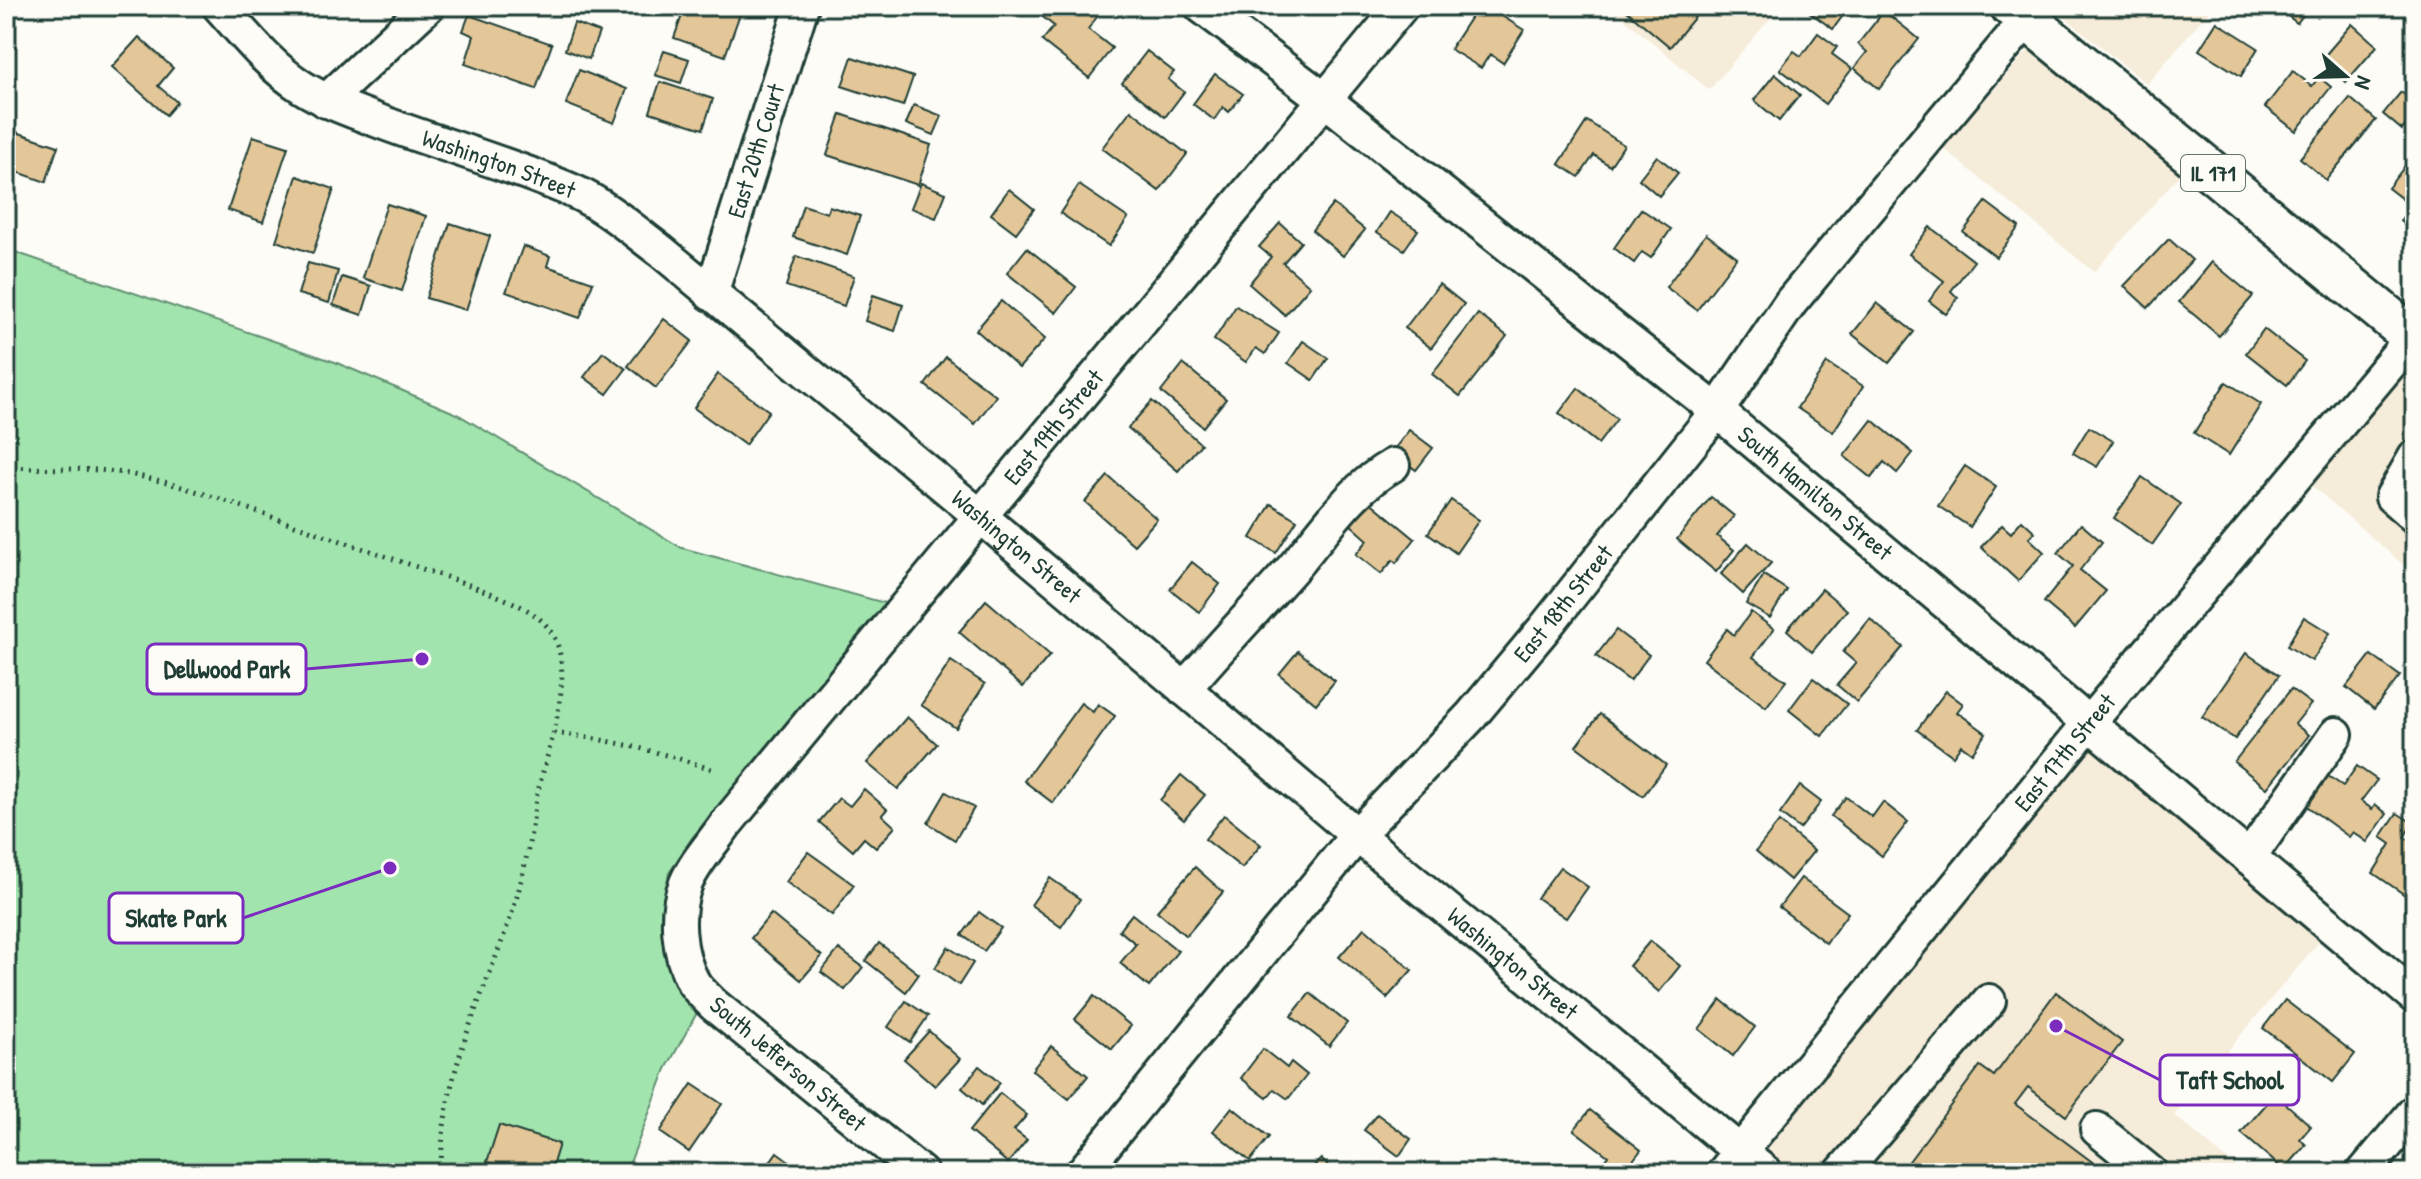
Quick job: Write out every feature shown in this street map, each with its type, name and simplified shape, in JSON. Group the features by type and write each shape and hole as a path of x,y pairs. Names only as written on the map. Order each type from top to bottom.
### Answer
{"main road":[{"name":"IL 171","path":"2026,11 2414,337"}],"street":[{"name":"Washington Street","path":"219,6 270,62 326,101 579,194 661,251 1357,835 1732,1162 1766,1173"},
{"path":"326,101 428,6"},
{"name":"East 20th Court","path":"711,294 802,6"},
{"name":"South Hamilton Street","path":"1201,6 1324,99 1717,411 2415,997"},
{"name":"East 19th Street","path":"694,984 680,938 680,912 686,884 725,825 1402,6"},
{"name":"East 18th Street","path":"1082,1173 1357,835 1471,716 1543,630 1717,411 1791,302 2026,11"},
{"name":"East 17th Street","path":"1732,1162 2089,723 2414,337"},
{"path":"2414,461 2392,497 2415,517"},
{"path":"1184,689 1291,570 1344,505 1375,475 1393,465"},
{"path":"2249,858 2336,734"},
{"name":"South Jefferson Street","path":"694,984 714,1005 921,1173"},
{"path":"1841,1173 1989,1001"},
{"path":"2363,1173 2415,1111"},
{"path":"2097,1129 2151,1173"}],"path":[{"path":"6,466 33,470 81,468 163,481 478,588 532,613 546,625 556,641 561,660 554,733 537,792 522,879 453,1073 444,1120 441,1173"},
{"path":"554,733 623,743 714,770"}],"shaded area":[{"path":"1609,6 1781,6 1709,90"},
{"path":"2051,6 2213,6 2147,84"},
{"path":"2030,48 2181,173 2094,272 1943,148"},
{"path":"2415,364 2415,575 2309,483"},
{"path":"2096,743 2323,937 2174,1115 2243,1173 1794,1173 1763,1147"}],"green space":[{"path":"6,249 335,362 457,414 682,548 885,603 692,838 669,873 661,912 666,951 672,975 698,1011 666,1069 626,1173 6,1173"}],"building":[{"path":"706,6 742,8 725,56 674,38 685,7 703,13"},
{"path":"1029,6 1092,6 1100,13 1088,29 1112,48 1089,78 1042,41 1054,26"},
{"path":"1478,6 1486,6 1524,30 1503,63 1490,54 1481,68 1450,49"},
{"path":"1621,6 1704,6 1670,47"},
{"path":"1801,6 1850,6 1833,29"},
{"path":"2275,6 2310,6 2297,23"},
{"path":"1884,11 1919,39 1879,89 1854,68 1867,52 1858,44"},
{"path":"469,15 552,44 536,89 465,64 474,36 463,31"},
{"path":"2217,22 2258,48 2241,76 2199,50"},
{"path":"574,23 599,32 589,59 565,50"},
{"path":"2352,24 2377,46 2346,82 2321,60"},
{"path":"1818,33 1837,47 1832,54 1852,69 1825,104 1780,69 1794,51 1801,56"},
{"path":"139,37 173,68 158,86 177,102 166,115 112,67"},
{"path":"664,51 689,59 681,83 655,75"},
{"path":"1147,51 1174,72 1168,79 1184,92 1165,117 1122,83"},
{"path":"852,57 913,77 903,106 842,86"},
{"path":"579,70 627,89 614,123 566,104"},
{"path":"2293,71 2312,86 2319,77 2331,87 2296,131 2265,107"},
{"path":"1215,74 1243,94 1229,112 1223,107 1214,120 1193,104"},
{"path":"1775,74 1800,95 1779,121 1754,100"},
{"path":"660,82 713,99 703,129 650,112"},
{"path":"2401,92 2415,103 2415,114 2402,130 2383,114"},
{"path":"2350,98 2376,120 2326,180 2300,158"},
{"path":"914,105 942,116 934,135 906,124"},
{"path":"1131,110 1187,154 1159,191 1102,148"},
{"path":"841,114 931,145 918,185 827,155"},
{"path":"1587,121 1624,145 1610,166 1594,155 1579,177 1559,164"},
{"path":"10,130 58,146 46,182 6,168 6,142"},
{"path":"253,136 288,147 263,222 228,210"},
{"path":"1657,156 1678,173 1659,196 1639,179"},
{"path":"2405,166 2411,171 2415,166 2415,233 2400,221 2411,206 2388,188"},
{"path":"297,176 334,189 313,253 276,241"},
{"path":"921,183 946,193 936,218 911,208"},
{"path":"1079,185 1128,218 1109,246 1060,213"},
{"path":"1009,189 1034,209 1016,233 991,214"},
{"path":"1986,202 2019,227 1996,257 1963,232"},
{"path":"387,204 426,216 402,291 363,278"},
{"path":"1333,204 1365,230 1343,256 1312,230"},
{"path":"803,205 827,213 829,206 860,216 847,255 793,237"},
{"path":"1641,209 1671,229 1651,258 1642,252 1634,263 1614,248"},
{"path":"1390,212 1418,230 1404,250 1377,232"},
{"path":"450,223 490,236 466,310 426,298"},
{"path":"1280,223 1301,242 1283,263 1310,286 1285,315 1249,284 1271,257 1259,247"},
{"path":"1930,227 1974,261 1951,291 1958,298 1946,314 1929,301 1944,281 1909,254"},
{"path":"1706,234 1737,257 1697,310 1666,287"},
{"path":"2169,239 2192,260 2148,308 2124,286"},
{"path":"523,246 550,256 547,266 593,282 580,318 506,292"},
{"path":"1027,248 1076,287 1056,313 1007,273"},
{"path":"796,256 854,276 844,306 786,286"},
{"path":"2212,262 2253,296 2219,336 2179,302"},
{"path":"308,263 338,271 329,303 298,294"},
{"path":"342,277 371,286 362,315 333,305"},
{"path":"1439,284 1464,304 1431,348 1405,328"},
{"path":"873,295 903,305 895,331 865,321"},
{"path":"1001,301 1045,339 1019,368 976,330"},
{"path":"1877,303 1914,332 1889,363 1852,334"},
{"path":"1236,306 1279,333 1265,354 1256,348 1246,362 1214,340"},
{"path":"1478,314 1507,336 1460,396 1432,374"},
{"path":"664,319 692,341 656,388 628,366"},
{"path":"2264,329 2305,361 2287,385 2246,353"},
{"path":"1303,341 1328,358 1313,380 1288,363"},
{"path":"603,352 626,369 607,394 584,377"},
{"path":"946,357 996,396 975,424 925,385"},
{"path":"1827,363 1863,386 1833,432 1797,408"},
{"path":"1183,364 1226,399 1203,427 1161,392"},
{"path":"718,374 769,411 745,445 694,408"},
{"path":"2226,382 2261,404 2229,455 2194,433"},
{"path":"1578,388 1617,419 1598,444 1559,413"},
{"path":"1152,401 1201,444 1178,471 1128,428"},
{"path":"1872,420 1913,453 1897,473 1884,462 1871,478 1844,456"},
{"path":"2089,427 2113,441 2097,467 2073,453"},
{"path":"1409,430 1433,448 1416,470 1392,452"},
{"path":"1965,466 1996,487 1970,527 1938,506"},
{"path":"1108,476 1157,519 1134,545 1085,502"},
{"path":"2142,477 2181,504 2152,545 2114,518"},
{"path":"1711,497 1734,516 1717,536 1734,550 1716,572 1677,539"},
{"path":"1451,500 1479,520 1456,553 1428,533"},
{"path":"1369,501 1415,539 1396,563 1393,560 1381,574 1356,554 1368,540 1350,524"},
{"path":"1271,504 1297,520 1276,553 1251,538"},
{"path":"2022,520 2035,532 2029,538 2044,552 2018,581 1981,547 2002,525 2011,533"},
{"path":"2081,524 2102,542 2080,570 2106,591 2075,628 2044,602 2073,566 2058,553"},
{"path":"1748,543 1771,563 1743,594 1721,574"},
{"path":"1192,562 1220,584 1199,612 1170,589"},
{"path":"1764,575 1787,590 1770,618 1746,604"},
{"path":"1822,589 1847,610 1812,652 1787,630"},
{"path":"986,600 1050,655 1023,687 959,632"},
{"path":"1751,612 1774,629 1753,657 1786,681 1766,707 1704,660 1727,629 1734,635"},
{"path":"2304,617 2330,633 2312,661 2287,646"},
{"path":"1870,619 1903,647 1857,702 1837,685 1856,663 1843,652"},
{"path":"1616,630 1649,655 1630,681 1596,656"},
{"path":"1298,651 1335,681 1316,704 1279,674"},
{"path":"2246,653 2279,675 2235,739 2202,717"},
{"path":"2371,655 2400,676 2374,709 2346,687"},
{"path":"951,661 985,684 956,728 921,705"},
{"path":"1813,678 1847,704 1822,736 1789,710"},
{"path":"2291,689 2311,704 2295,724 2309,735 2267,788 2234,762"},
{"path":"1946,691 1963,704 1957,712 1986,733 1972,753 1961,745 1953,756 1917,730"},
{"path":"1081,703 1093,712 1098,704 1115,716 1053,803 1024,781"},
{"path":"1600,714 1666,765 1643,796 1576,746"},
{"path":"907,717 937,744 898,789 867,763"},
{"path":"2357,766 2377,780 2361,801 2372,809 2375,804 2387,814 2367,842 2353,832 2349,837 2304,804 2325,774 2343,786"},
{"path":"1181,775 1205,795 1184,820 1160,800"},
{"path":"1800,786 1821,802 1800,829 1780,814"},
{"path":"864,789 887,809 882,815 895,827 876,848 864,838 853,851 819,822 839,798 850,806"},
{"path":"946,792 974,808 955,840 928,823"},
{"path":"1846,797 1872,817 1883,802 1908,822 1882,856 1831,816"},
{"path":"2397,813 2413,823 2404,837 2415,844 2415,893 2411,899 2373,873 2391,844 2381,837"},
{"path":"1224,815 1261,845 1242,868 1205,839"},
{"path":"1779,822 1814,851 1790,880 1756,851"},
{"path":"808,852 854,885 832,915 786,882"},
{"path":"1195,867 1223,892 1186,936 1157,911"},
{"path":"1560,867 1588,887 1566,918 1537,898"},
{"path":"1050,878 1080,899 1061,927 1031,905"},
{"path":"1801,878 1848,913 1826,943 1779,907"},
{"path":"979,912 1001,928 984,951 962,935"},
{"path":"771,914 822,956 801,980 751,938"},
{"path":"1132,914 1178,951 1149,987 1120,963 1136,944 1119,930"},
{"path":"1364,928 1412,970 1387,998 1339,957"},
{"path":"1650,941 1680,966 1659,992 1629,966"},
{"path":"879,943 919,974 906,992 866,961"},
{"path":"948,947 973,963 959,985 935,968"},
{"path":"839,949 863,967 845,990 821,972"},
{"path":"2056,992 2122,1042 2066,1116 2028,1087 2015,1104 2107,1173 1910,1173 1904,1168 1980,1066 1994,1076"},
{"path":"1310,993 1347,1023 1329,1046 1291,1016"},
{"path":"1094,996 1131,1026 1112,1049 1075,1019"},
{"path":"1721,1000 1755,1027 1733,1056 1699,1029"},
{"path":"2285,1000 2355,1054 2333,1082 2263,1028"},
{"path":"906,1001 928,1016 910,1042 888,1027"},
{"path":"929,1031 960,1059 935,1086 904,1059"},
{"path":"1051,1046 1088,1076 1069,1099 1032,1070"},
{"path":"1263,1049 1287,1068 1291,1062 1307,1075 1288,1099 1274,1089 1267,1098 1241,1078"},
{"path":"979,1066 1000,1083 982,1105 962,1088"},
{"path":"692,1084 722,1104 689,1152 660,1132"},
{"path":"1000,1093 1027,1115 1014,1130 1027,1140 1008,1163 969,1131"},
{"path":"2275,1094 2311,1126 2300,1139 2306,1145 2284,1170 2241,1133"},
{"path":"1232,1107 1269,1137 1250,1161 1213,1131"},
{"path":"1590,1110 1641,1150 1623,1173 1612,1173 1601,1165 1608,1156 1574,1130"},
{"path":"1377,1114 1411,1139 1399,1156 1364,1130"},
{"path":"499,1125 559,1144 550,1173 523,1173 487,1162"},
{"path":"777,1152 800,1169 798,1173 762,1173"},
{"path":"1321,1159 1335,1173 1308,1172"}],"place":[{"name":"Dellwood Park","path":"422,659"},
{"name":"Skate Park","path":"390,868"},
{"name":"Taft School","path":"2056,1026"}]}
